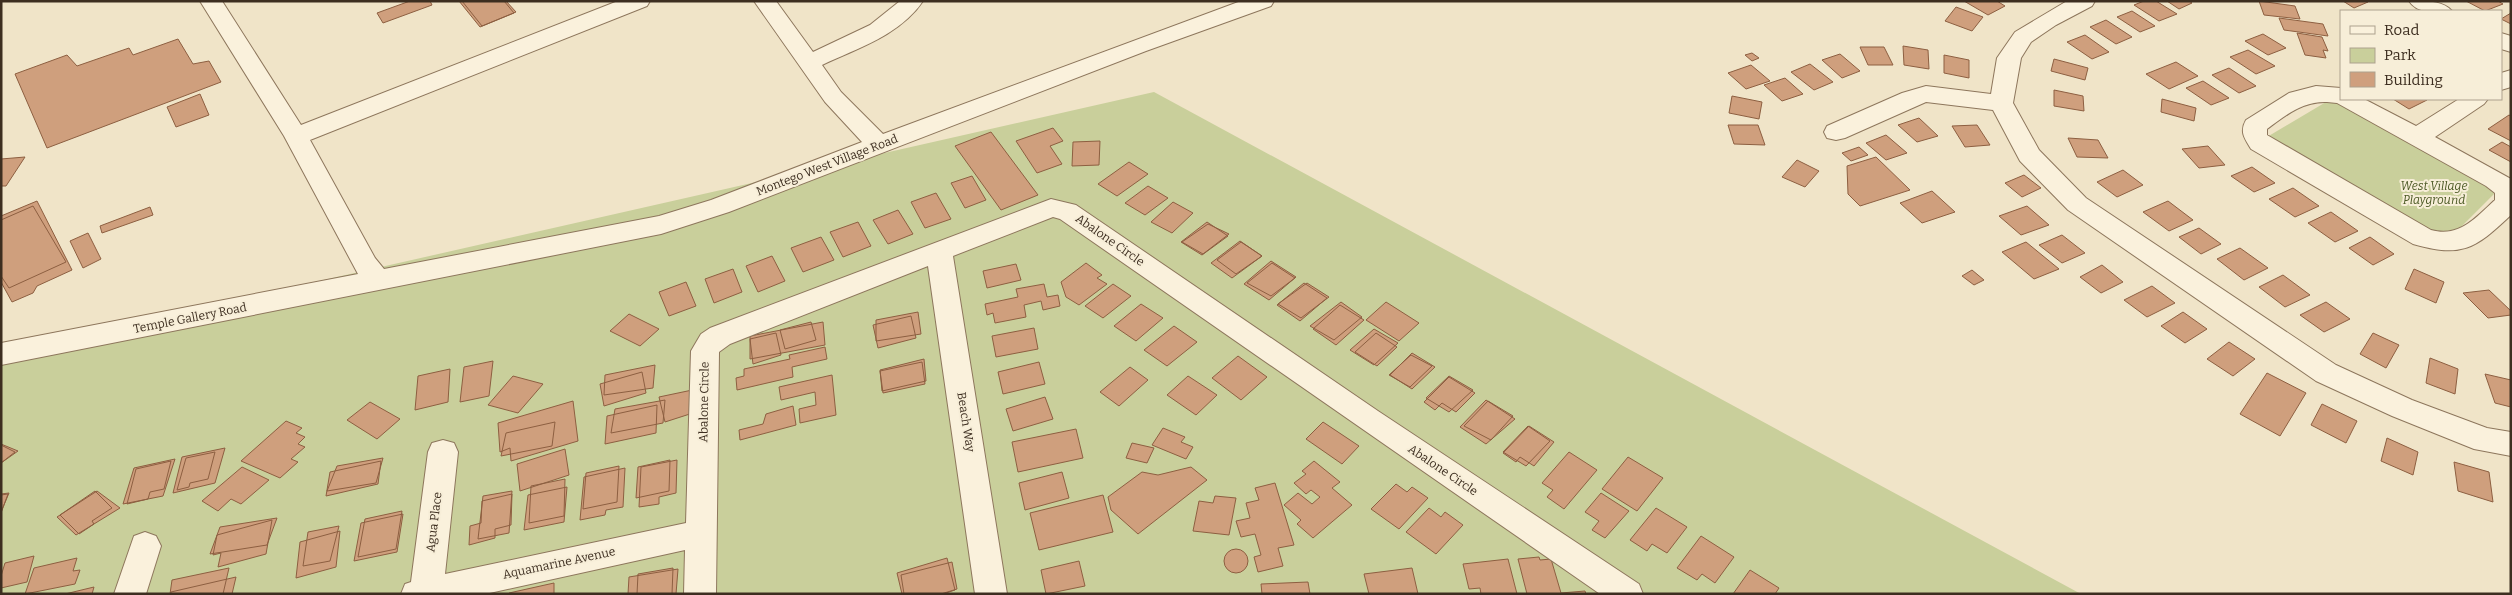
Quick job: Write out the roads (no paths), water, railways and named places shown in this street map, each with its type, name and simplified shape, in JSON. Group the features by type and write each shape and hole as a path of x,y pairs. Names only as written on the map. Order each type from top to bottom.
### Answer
{"street":[{"path":"211,1 296,136 365,264 378,281"},
{"path":"296,136 639,1"},
{"path":"765,1 833,97 879,145"},
{"path":"810,62 885,25 903,12 912,1"},
{"name":"Montego West Village Road","path":"378,281 661,225 720,206 1263,1"},
{"path":"2084,1 2048,20 2023,37 2009,58 2001,103 2029,155 2078,204 2326,373 2411,411 2485,440 2511,444"},
{"path":"2420,1 2439,10"},
{"path":"2340,96 2318,92 2303,95 2255,126 2255,135 2260,143 2422,237 2447,243 2457,243 2466,239 2508,203 2507,192 2504,186 2495,180 2348,100"},
{"path":"1836,132 1910,98 1926,94 2001,103"},
{"path":"2417,137 2474,100"},
{"name":"Abalone Circle","path":"700,594 705,351 711,342 720,336 1051,208 1067,211 1368,419 1628,594"},
{"name":"Beach Way","path":"939,252 991,594"},
{"name":"Temple Gallery Road","path":"1,354 378,281"},
{"name":"Agua Place","path":"423,593 443,452"},
{"name":"Aquamarine Avenue","path":"423,593 702,533"},
{"path":"130,594 145,546"}],"park label":[{"name":"West Village Playground","path":"2434,193"}]}
